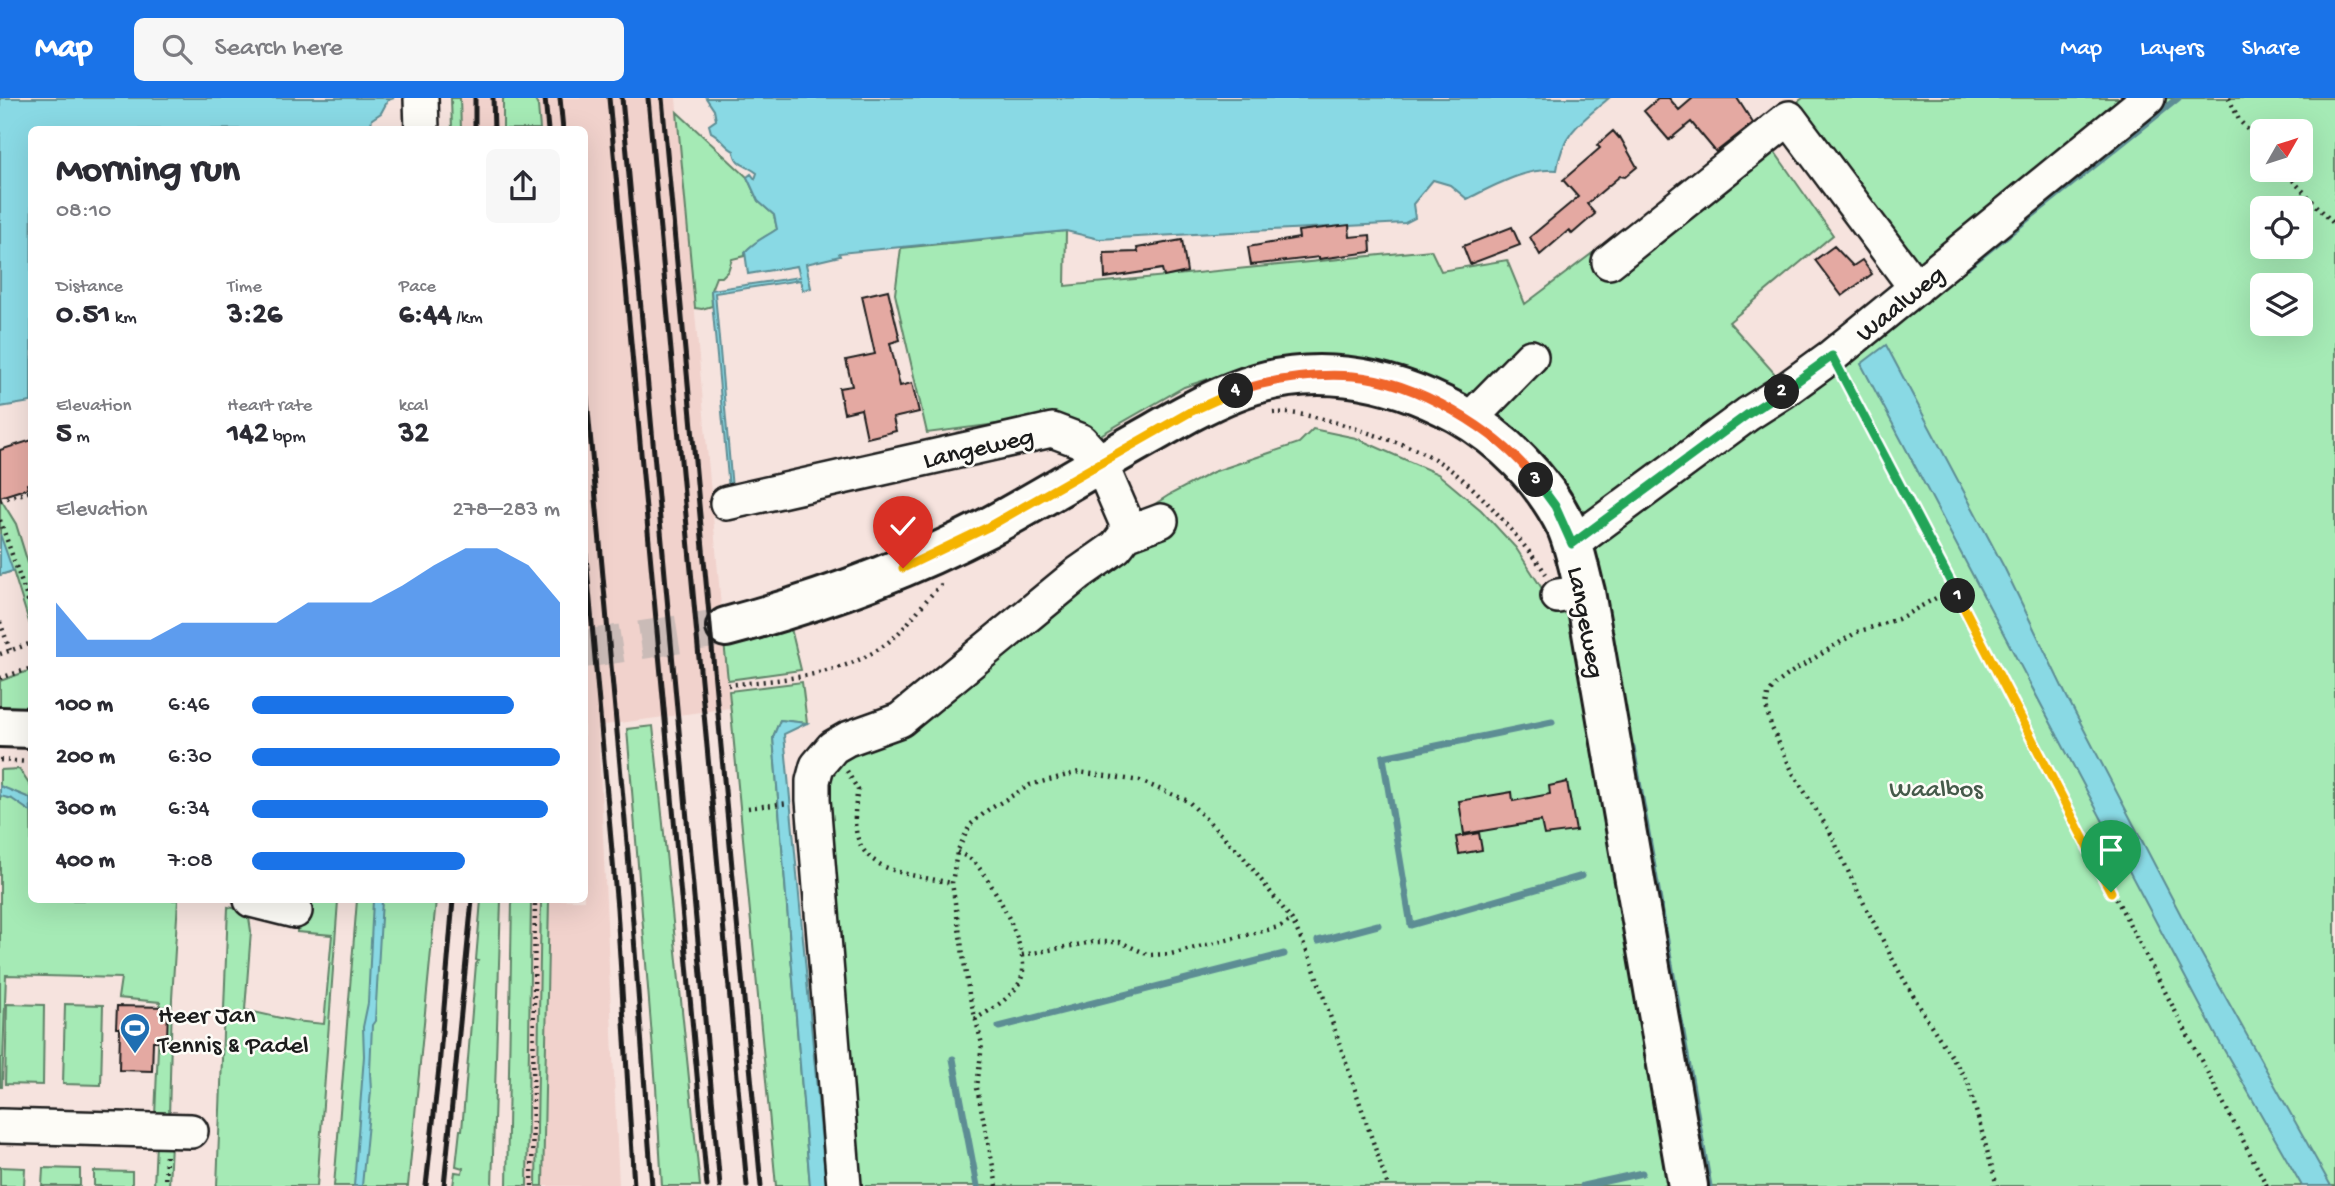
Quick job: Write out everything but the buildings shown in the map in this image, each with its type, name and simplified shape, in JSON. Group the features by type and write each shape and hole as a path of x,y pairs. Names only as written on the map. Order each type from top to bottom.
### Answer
{"main road":[{"name":"Langeweg","path":"1100,462 1234,391 1282,379 1317,375 1356,376 1433,400 1469,420 1504,447 1533,476 1555,506 1572,544 1571,594 1688,1186"},
{"path":"726,627 786,611 903,568 988,527 1100,462"},
{"path":"0,727 28,728"}],"street":[{"path":"421,98 422,126"},
{"name":"Waalweg","path":"1572,544 1748,414 1832,356 2148,98"},
{"path":"1609,262 1789,118 1916,288"},
{"path":"1469,420 1531,357"},
{"name":"Langeweg","path":"726,503 1052,430 1081,440 1100,462"},
{"path":"1100,462 1126,522 1126,534"},
{"path":"844,1186 813,800 813,781 817,766 833,747 847,738 900,720 1079,573 1116,547 1126,534 1161,521"},
{"path":"263,903 295,911"},
{"path":"0,1126 191,1131"}],"path":[{"path":"2229,98 2239,120 2250,132"},
{"path":"2294,182 2335,225"},
{"path":"1832,356 2267,1186"},
{"name":"Langeweg","path":"1269,413 1283,412 1341,424 1420,451 1456,473 1488,504 1540,565"},
{"path":"0,500 28,492"},
{"path":"0,520 28,600"},
{"path":"728,685 802,676 850,665 890,641 912,620 928,596 950,576"},
{"path":"1954,588 1898,619 1857,632 1792,672 1776,684 1768,695 1766,706 1771,726 1794,775 1830,832 1907,985 1968,1082 1997,1186"},
{"path":"0,622 10,650"},
{"path":"0,653 28,644"},
{"path":"0,678 28,669"},
{"path":"833,747 858,790 854,810 856,829 864,850 877,864 899,873 951,883"},
{"path":"0,760 28,762"},
{"path":"997,1186 978,1088 982,1044 969,993 951,883 957,852 970,825 988,810 1030,785 1079,772 1140,780 1188,801 1241,854 1292,920 1311,960 1388,1186"},
{"path":"748,808 791,803"},
{"path":"957,852 974,861 986,878 1009,917 1022,955 1022,975 1012,992 989,1012 975,1019"},
{"path":"531,1186 535,903"},
{"path":"1022,955 1093,942 1120,942 1149,955 1171,954 1279,927 1292,920"}],"shaded area":[{"path":"460,98 676,98 730,708 598,726 619,1186 517,1186 522,903 588,903 588,126 461,126"}],"green space":[{"path":"451,98 460,98 461,126 452,126"},
{"path":"503,98 534,98 538,106 540,126 503,126"},
{"path":"1803,98 2127,98 1920,265 1909,269 1791,107"},
{"name":"Waalbos","path":"2160,98 2335,98 2335,1186 849,1186 822,775 1133,518 1213,472 1299,443 1313,429 1356,438 1438,474 1481,510 1516,548 1543,590"},
{"path":"677,112 747,177 758,201 774,215 777,229 753,245 745,252 745,256 732,259 728,271 722,277 716,277 711,290 712,306 702,309 695,308"},
{"path":"1758,128 1833,235 1729,322 1776,375 1621,497 1589,513 1575,507 1501,425 1310,357 1260,362 1184,387 1095,438 1060,416 927,433 895,294 901,248 1066,231 1065,286 1431,250 1441,271 1507,260 1525,304"},
{"path":"0,498 16,524 28,563 28,618 13,571 0,575"},
{"path":"790,624 801,670 728,680 724,642"},
{"path":"28,671 26,708 0,711 0,681"},
{"path":"802,682 807,723 780,720 773,737 810,1186 776,1186 729,691"},
{"path":"653,726 700,1186 662,1186 627,729"},
{"path":"19,769 28,782 28,903 178,903 169,1118 155,1116 160,1002 118,998 121,978 6,975 0,1087 0,770"},
{"path":"299,903 338,903 317,1186 217,1186 228,907 248,911 251,931 245,1010 294,1021 324,1024 332,935 297,932"},
{"path":"357,903 436,903 408,1186 334,1186"},
{"path":"481,903 501,903 492,1186 453,1186 455,1172 462,1173 463,1168 456,1166 462,1130"},
{"path":"512,903 531,903 527,1186 507,1186"},
{"path":"541,903 549,903 543,1186 536,1186"},
{"path":"7,1004 44,1005 43,1085 5,1084"},
{"path":"65,1004 103,1005 101,1085 63,1084"},
{"path":"156,1143 171,1143 169,1186 154,1186"},
{"path":"0,1167 25,1168 24,1186 0,1186"},
{"path":"43,1168 80,1169 80,1186 42,1186"},
{"path":"94,1171 132,1172 132,1186 94,1186"}],"water":[{"path":"0,98 394,98 388,100 381,113 372,119 371,126 28,126 28,402 0,407"},
{"path":"706,98 1609,98 1582,121 1569,137 1563,146 1557,170 1522,175 1467,199 1450,185 1433,180 1413,204 1415,218 1405,223 1099,239 1066,231 839,253 840,256 806,264 811,288 803,290 800,280 715,293 732,489 729,489 711,290 800,277 797,266 748,274 745,252 777,229 774,215 758,201 747,177 751,174 755,179 757,173 739,162 734,151 711,132 709,125 716,120 714,110"},
{"path":"1886,345 2005,569 2067,697 2196,944 2331,1186 2302,1186 2219,1041 1861,364"},
{"path":"0,534 13,571 0,575"},
{"path":"780,720 807,723 784,734 826,1186 810,1186 773,737"},
{"path":"0,786 28,797 28,810 12,799 0,796"},
{"path":"373,903 382,903 375,1021 372,1025 371,1091 362,1186 354,1186 364,1056 363,1027 368,1003"}],"waterway":[{"path":"1968,266 2178,98"},
{"path":"1552,722 1383,757 1411,925 1582,876"},
{"path":"1632,747 1709,1186"},
{"path":"1318,941 1378,925"},
{"path":"999,1027 1284,954"},
{"path":"953,1059 977,1186"},
{"path":"1583,1186 1642,1173"}],"tunnel":[{"path":"588,648 726,627"}],"railway":[{"path":"475,98 475,126"},
{"path":"493,98 494,126"},
{"path":"545,98 548,126"},
{"path":"560,98 563,126"},
{"path":"609,98 707,1186"},
{"path":"622,98 720,1186"},
{"path":"648,98 747,1186"},
{"path":"662,98 761,1186"},
{"path":"588,410 628,854 652,1186"},
{"path":"588,578 617,908 634,1186"},
{"path":"426,1186 453,903"},
{"path":"444,1186 472,903"}],"place":[{"name":"Heer Jan Tennis & Padel","path":"135,1055"}],"route":[{"path":"903,568 988,527 1190,412 1234,391 1270,380 1317,375 1356,376 1395,386 1433,400 1469,420 1504,447 1533,476 1555,506 1572,544 1748,414 1832,356 2111,892"}]}
